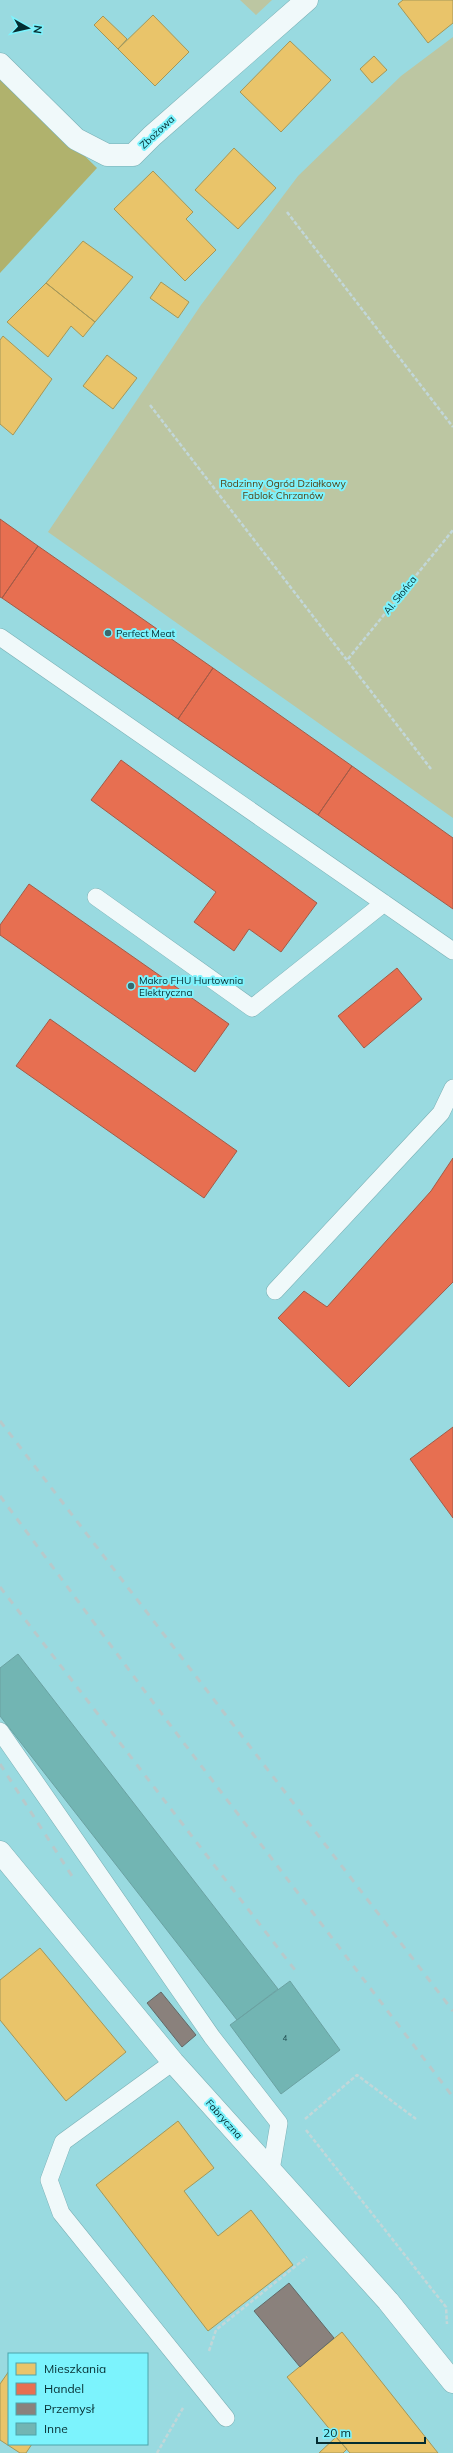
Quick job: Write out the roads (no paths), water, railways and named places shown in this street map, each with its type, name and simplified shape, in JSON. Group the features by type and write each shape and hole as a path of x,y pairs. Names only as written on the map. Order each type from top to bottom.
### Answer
{"street":[{"name":"Zbożowa","path":"0,64 76,139 107,155 133,155 152,136 307,0"},
{"name":"Fabryczna","path":"0,1852 173,2062 388,2301 453,2382"}],"lane":[{"path":"0,637 453,951"},
{"path":"96,897 252,1008 384,903"},
{"path":"275,1291 440,1113 453,1088"},
{"path":"0,1731 212,2037 279,2123 271,2170"},
{"path":"173,2062 63,2142 49,2180 60,2213 226,2418"}],"railway":[{"path":"0,1421 453,2011"},
{"path":"0,1496 158,1709 453,2097"},
{"path":"0,1587 298,1974"},
{"path":"0,1764 72,1876"}],"place":[{"name":"Perfect Meat","path":"108,633"},
{"name":"Makro FHU Hurtownia Elektryczna","path":"131,986"}],"park label":[{"name":"Rodzinny Ogród Działkowy Fablok Chrzanów","path":"283,488"}]}
